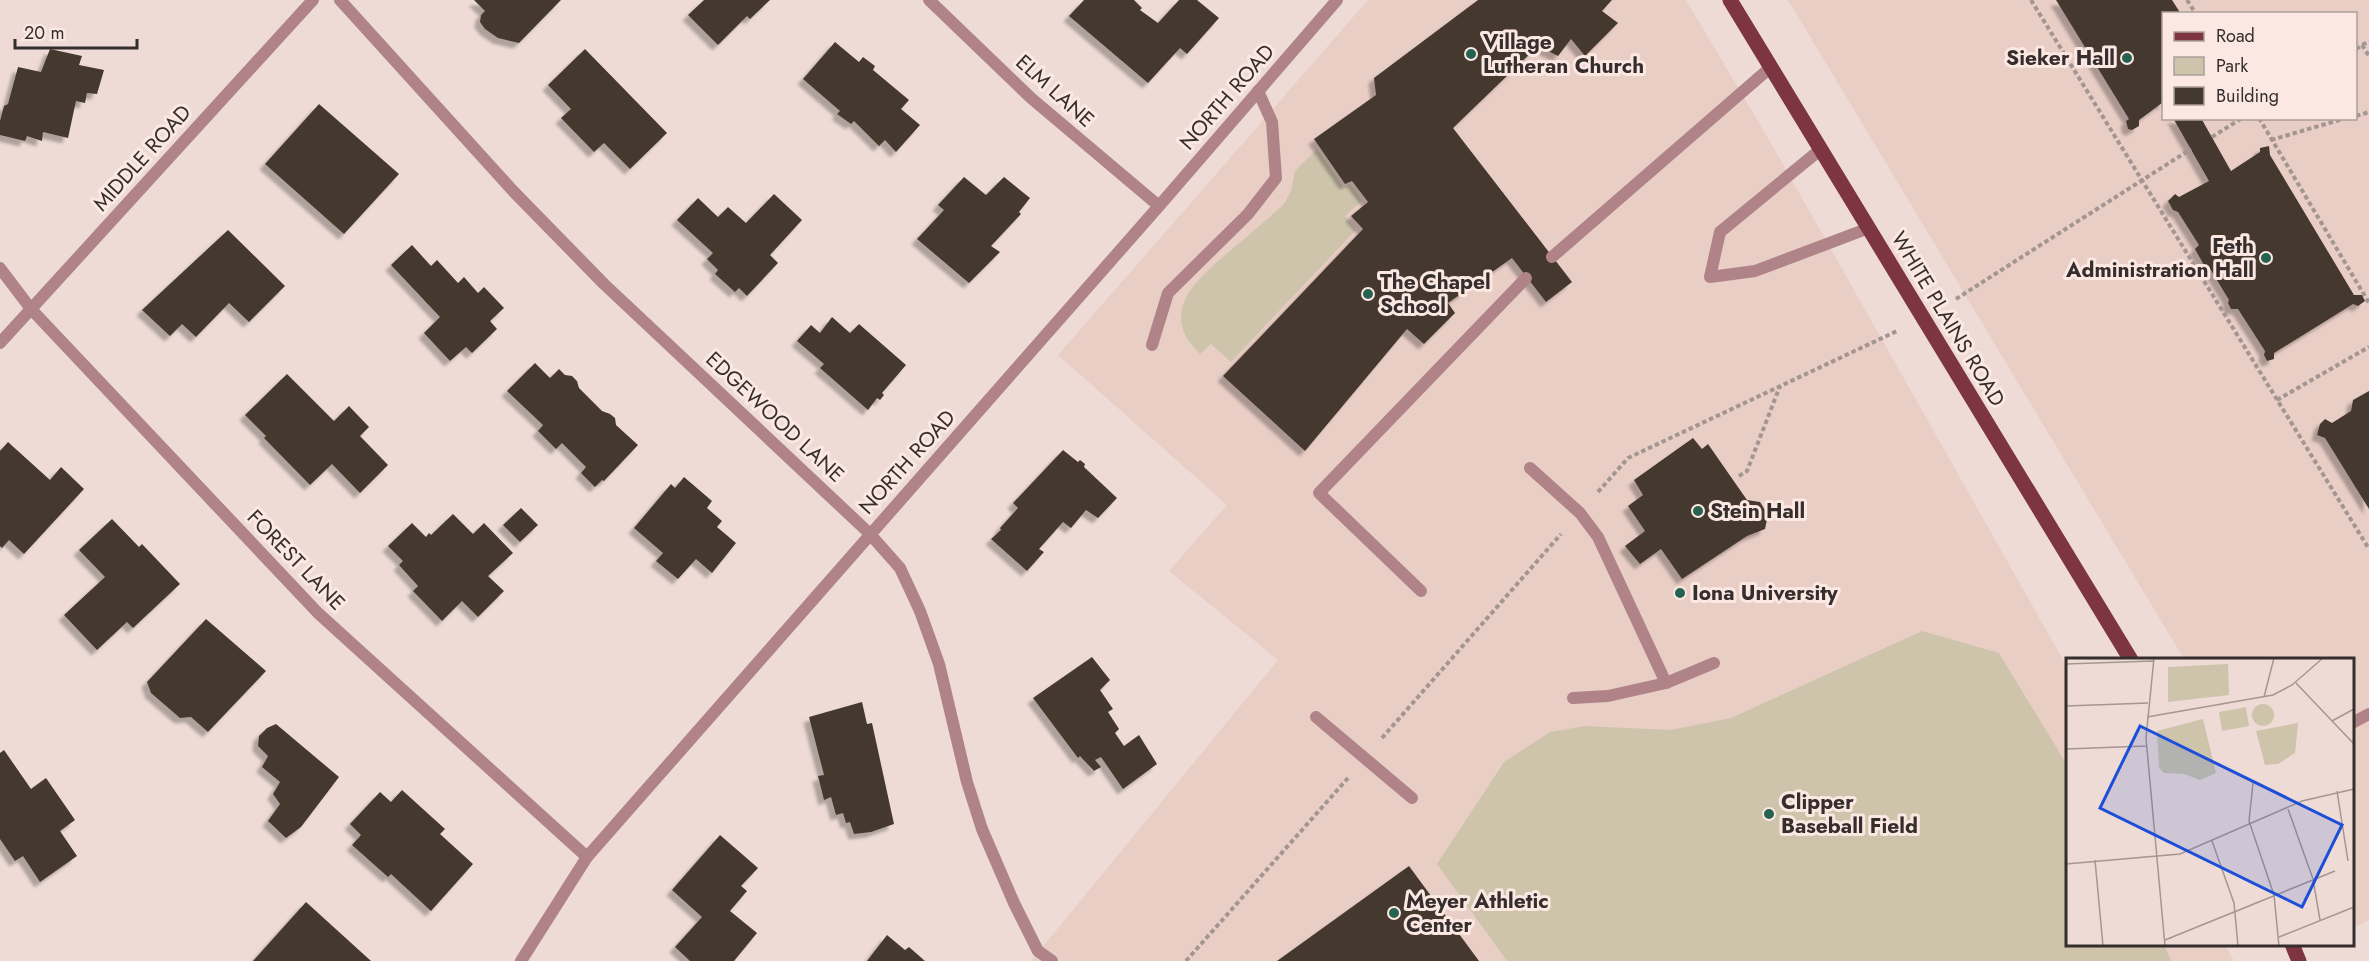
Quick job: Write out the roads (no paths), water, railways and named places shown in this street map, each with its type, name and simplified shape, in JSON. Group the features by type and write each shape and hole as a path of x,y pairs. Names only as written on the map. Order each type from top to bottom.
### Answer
{"main road":[{"name":"WHITE PLAINS ROAD","path":"1730,0 2130,658"},
{"path":"2292,946 2299,961"}],"street":[{"name":"MIDDLE ROAD","path":"0,343 313,0"},
{"name":"EDGEWOOD LANE","path":"340,0 514,192 580,259 870,533 900,568 920,611 939,664 967,782 982,829 1038,951 1052,961"},
{"name":"ELM LANE","path":"929,0 1031,98 1159,206"},
{"name":"NORTH ROAD","path":"520,961 587,857 1337,0"},
{"path":"1552,257 1771,67"},
{"path":"1152,345 1168,293 1248,214 1276,178 1272,122 1258,91"},
{"path":"1821,149 1720,232 1710,277 1755,271 1869,228"},
{"name":"FOREST LANE","path":"0,268 31,309 318,613 587,857"},
{"path":"1421,591 1319,493 1526,278"},
{"path":"1530,468 1580,513 1598,537 1666,683"},
{"path":"1573,698 1608,696 1666,683 1714,663"},
{"path":"2354,722 2369,714"},
{"path":"1316,717 1412,798"}],"place":[{"name":"Village Lutheran Church","path":"1471,54"},
{"name":"Sieker Hall","path":"2127,58"},
{"name":"Feth Administration Hall","path":"2266,258"},
{"name":"The Chapel School","path":"1368,294"},
{"name":"Stein Hall","path":"1698,511"},
{"name":"Iona University","path":"1680,593"},
{"name":"Clipper Baseball Field","path":"1769,814"},
{"name":"Meyer Athletic Center","path":"1394,913"}]}
